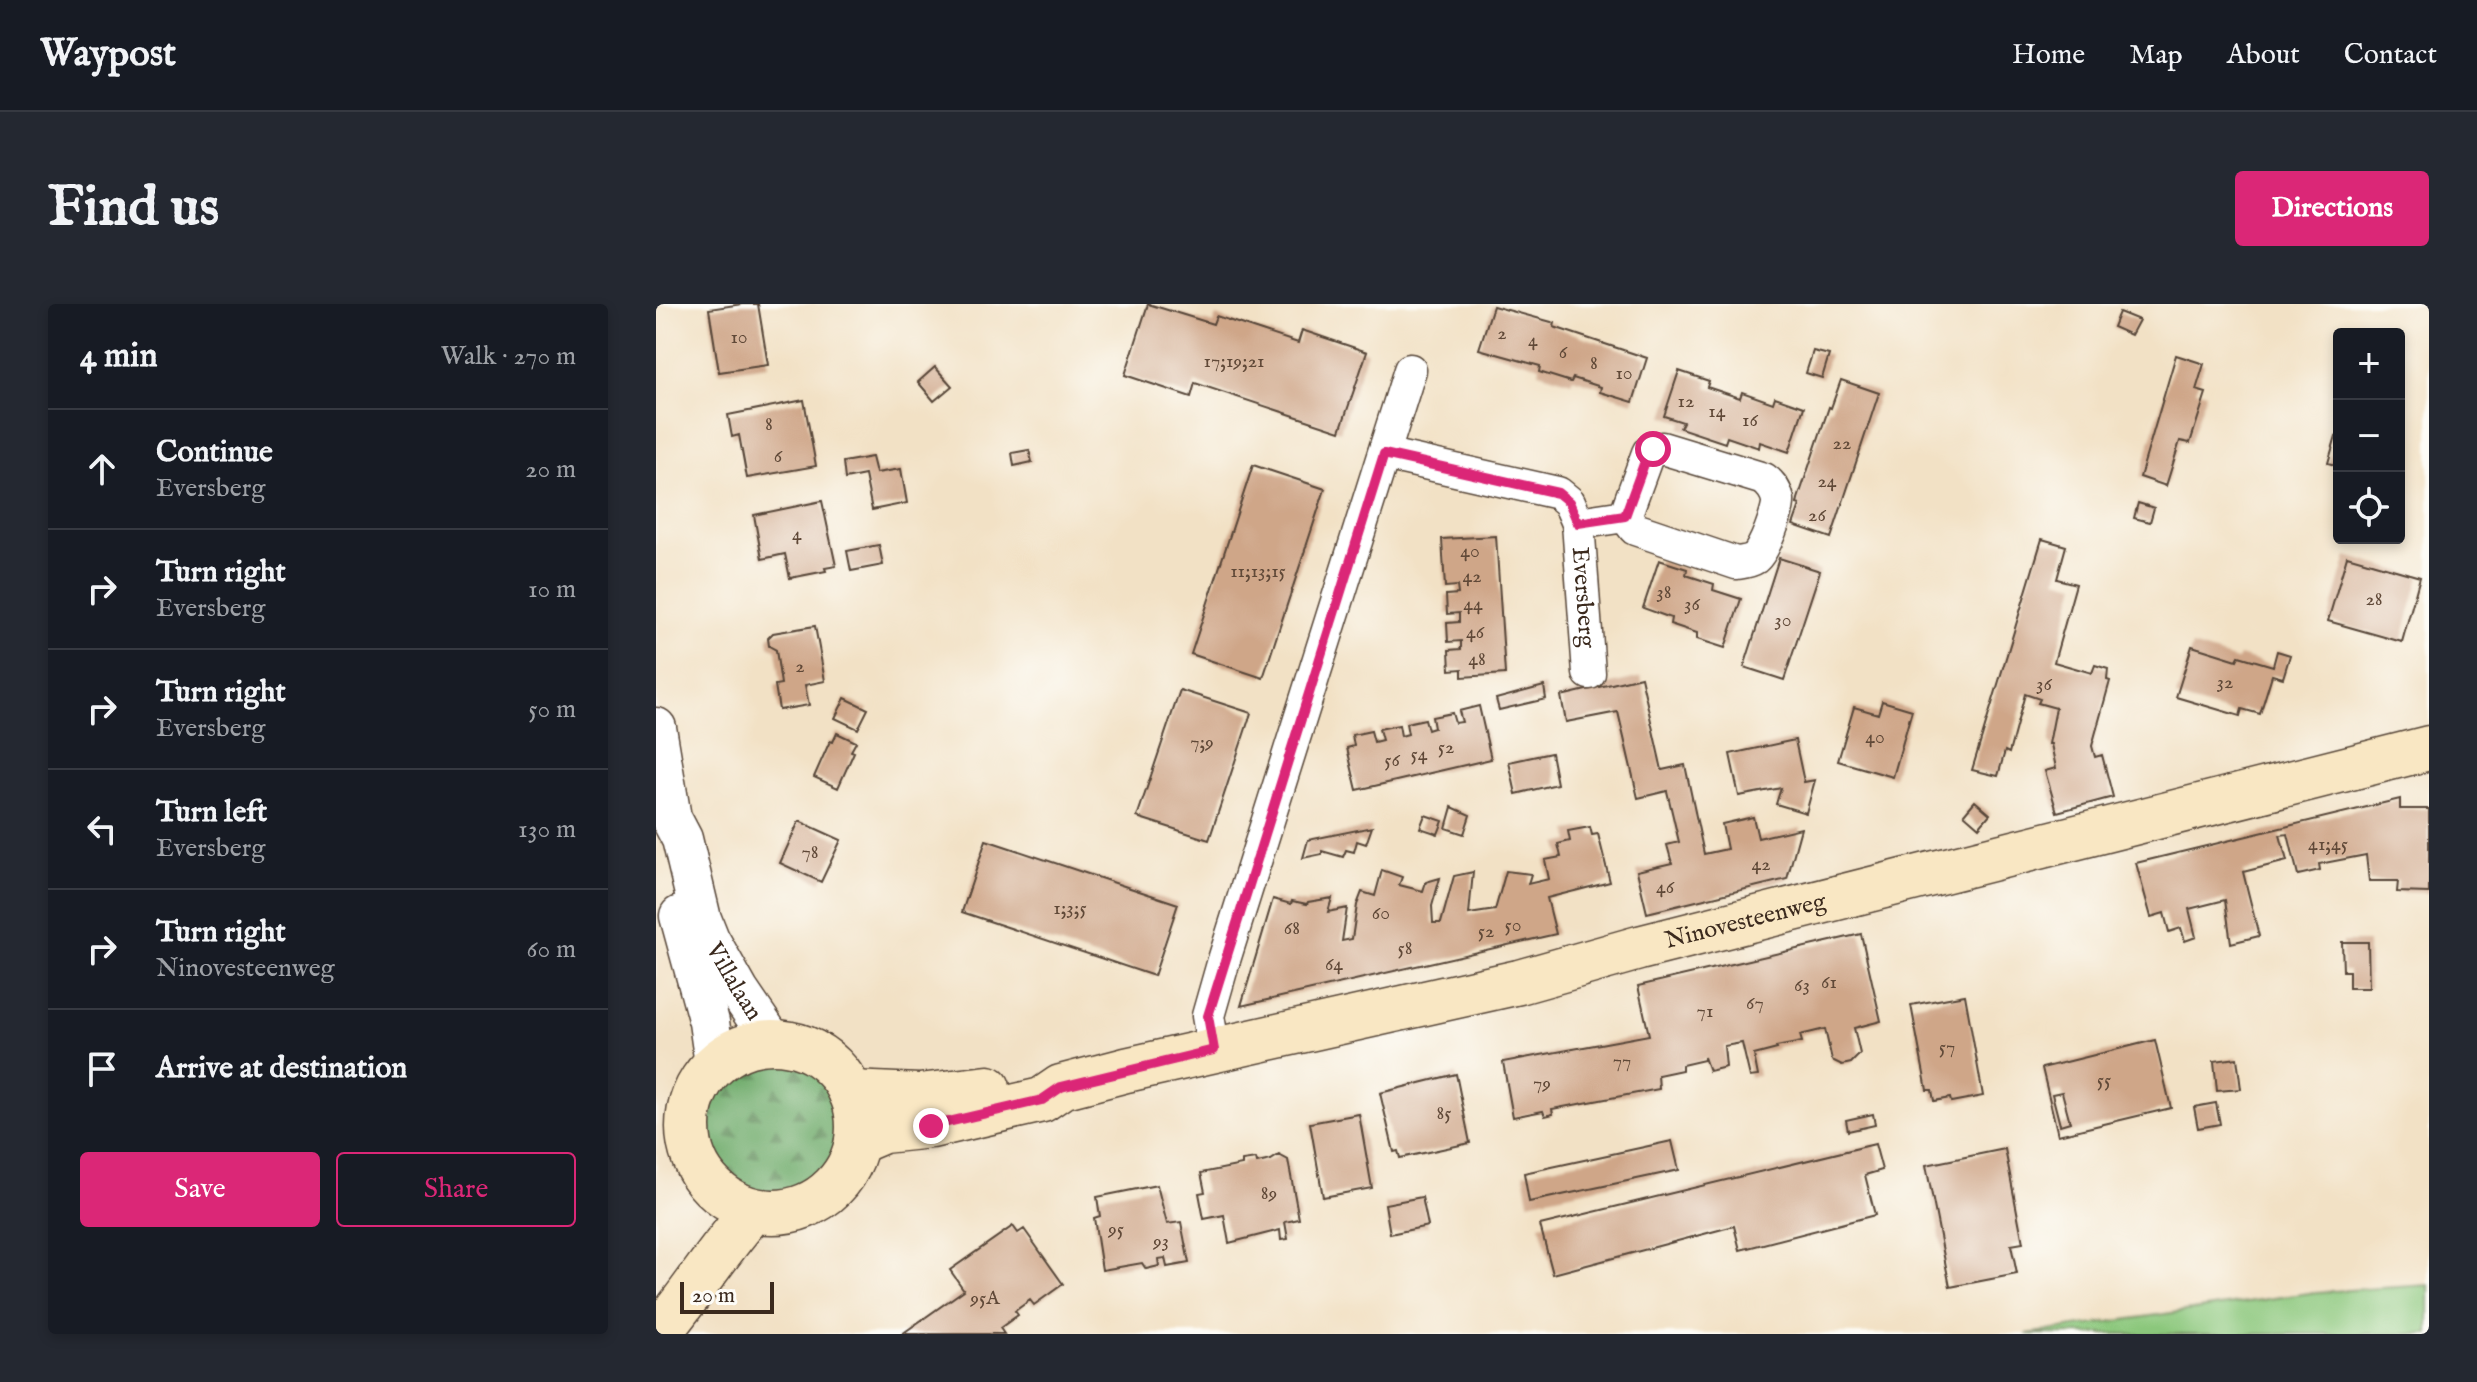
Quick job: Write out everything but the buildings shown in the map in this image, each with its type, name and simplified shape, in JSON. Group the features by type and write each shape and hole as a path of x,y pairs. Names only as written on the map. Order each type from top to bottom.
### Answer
{"main road":[{"name":"Ninovesteenweg","path":"857,1142 883,1131 931,1126 1042,1100 1061,1087 1214,1050 1519,982 1652,945 2429,748"},
{"path":"773,1042 798,1045 820,1056 838,1072 851,1093 858,1117 857,1142 848,1169 831,1190 808,1205 781,1213 753,1211 732,1202 713,1188 696,1165 688,1139 689,1112 698,1086 715,1064 742,1047 773,1042"},
{"name":"Ninovesteenweg","path":"851,1093 919,1096 1038,1080 1061,1087"},
{"path":"659,1320 713,1188"},
{"path":"659,1320 695,1288 725,1243 753,1211"}],"street":[{"path":"1214,1050 1208,1016 1410,370"},
{"path":"1662,448 1764,479 1771,484 1778,501 1760,553 1749,561 1736,563 1635,529 1625,516 1648,453 1662,448"},
{"name":"Eversberg","path":"1384,454 1558,493 1569,502 1578,523 1589,673"},
{"name":"Eversberg","path":"1578,523 1625,516"},
{"name":"Villalaan","path":"656,728 671,818 666,842 691,922 715,1064"},
{"name":"Villalaan","path":"691,922 773,1042"}],"green space":[{"path":"775,1061 800,1066 822,1080 836,1102 841,1127 836,1152 822,1174 800,1188 775,1193 750,1188 728,1174 714,1152 709,1127 714,1102 728,1080 750,1066"},
{"path":"2429,1285 2429,1334 2027,1334 2316,1292"}],"route":[{"path":"931,1126 1042,1100 1061,1087 1214,1050 1208,1016 1384,454 1558,493 1569,502 1578,523 1625,516 1648,453 1653,449"}]}
